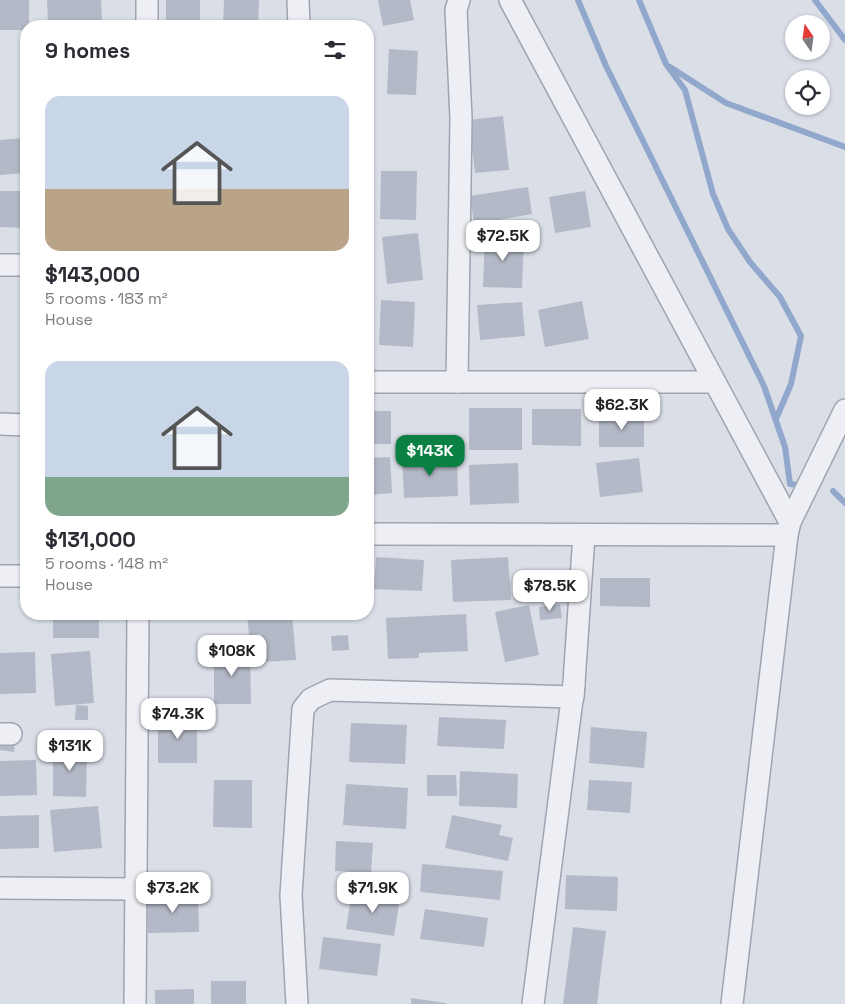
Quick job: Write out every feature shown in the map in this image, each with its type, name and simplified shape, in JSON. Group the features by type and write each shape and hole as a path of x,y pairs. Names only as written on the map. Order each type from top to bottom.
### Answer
{"street":[{"path":"147,0 147,20"},
{"path":"298,0 298,20"},
{"path":"457,382 461,118 456,10 459,0"},
{"path":"510,0 714,382 789,528"},
{"path":"0,265 20,264"},
{"path":"374,382 714,382"},
{"path":"732,1004 789,528 845,410"},
{"path":"0,424 20,425"},
{"path":"374,534 589,535 789,528"},
{"path":"532,1004 573,698 589,535"},
{"path":"0,576 20,576"},
{"path":"135,1004 138,620"},
{"path":"296,1004 291,895 303,709 311,699 330,690 573,698"},
{"path":"0,888 135,889"}],"building":[{"path":"0,0 29,0 29,20 20,20 20,30 0,30"},
{"path":"47,0 101,0 102,20 48,20"},
{"path":"166,0 200,0 200,20 166,20"},
{"path":"224,0 259,0 258,20 223,20"},
{"path":"378,0 410,0 414,20 383,26"},
{"path":"389,49 418,51 416,95 387,94"},
{"path":"503,116 509,170 475,173 469,120"},
{"path":"20,138 20,173 0,175 0,140"},
{"path":"381,171 417,171 416,220 380,219"},
{"path":"528,187 532,214 474,224 470,196"},
{"path":"0,191 20,191 20,228 0,227"},
{"path":"585,191 591,227 555,233 549,197"},
{"path":"418,233 423,280 387,284 382,237"},
{"path":"485,236 524,238 522,288 483,287"},
{"path":"381,300 415,302 413,347 379,345"},
{"path":"582,301 589,339 545,347 538,310"},
{"path":"522,302 525,336 480,340 477,305"},
{"path":"469,408 522,408 522,450 469,450"},
{"path":"532,409 581,409 581,446 532,445"},
{"path":"374,411 391,411 391,444 374,444"},
{"path":"599,415 644,415 644,447 599,447"},
{"path":"457,456 458,496 404,498 402,457"},
{"path":"390,457 392,493 374,494 374,458"},
{"path":"639,458 643,492 600,497 596,463"},
{"path":"518,463 519,503 470,505 469,465"},
{"path":"376,557 424,560 422,591 374,589"},
{"path":"508,557 511,600 453,602 451,560"},
{"path":"600,578 650,578 650,607 600,606"},
{"path":"560,604 562,618 540,620 539,607"},
{"path":"529,605 539,655 505,662 495,612"},
{"path":"466,614 468,651 419,653 419,658 388,659 386,618"},
{"path":"53,620 99,620 99,638 53,638"},
{"path":"248,620 293,620 296,660 263,662 261,634 249,635"},
{"path":"348,635 349,650 332,651 331,636"},
{"path":"250,650 251,704 214,704 214,651"},
{"path":"90,651 94,703 55,706 51,654"},
{"path":"35,652 36,693 0,694 0,653"},
{"path":"76,705 88,706 88,720 75,720"},
{"path":"197,717 197,763 158,763 158,718"},
{"path":"439,717 506,720 504,749 437,746"},
{"path":"351,723 407,725 405,764 349,762"},
{"path":"0,726 16,728 14,752 0,750"},
{"path":"591,727 647,732 644,768 589,763"},
{"path":"53,748 87,749 86,797 53,796"},
{"path":"36,760 37,795 0,796 0,761"},
{"path":"460,771 518,774 517,808 459,806"},
{"path":"427,775 456,775 457,796 427,796"},
{"path":"214,780 252,780 252,828 213,827"},
{"path":"589,780 632,782 630,813 587,810"},
{"path":"346,784 408,788 406,829 343,825"},
{"path":"98,806 102,848 54,852 50,810"},
{"path":"39,815 39,848 0,849 0,816"},
{"path":"452,815 502,825 499,835 513,838 508,861 445,848"},
{"path":"336,841 373,843 371,873 335,871"},
{"path":"422,864 503,871 500,900 420,892"},
{"path":"566,875 618,877 617,911 565,909"},
{"path":"352,891 400,898 394,936 346,929"},
{"path":"198,895 199,932 148,933 147,896"},
{"path":"425,909 488,918 484,947 420,939"},
{"path":"573,927 606,931 597,1004 563,1004"},
{"path":"323,937 381,944 377,976 319,969"},
{"path":"211,981 246,981 246,1004 211,1004"},
{"path":"194,989 194,1004 155,1004 155,990"},
{"path":"411,998 446,1003 446,1004 411,1004"}],"waterway":[{"path":"578,0 606,66 764,386 785,447 790,484 798,485"},
{"path":"639,0 666,64 685,90 713,194 728,229 750,262 780,297 801,336 791,384 776,419"},
{"path":"815,0 845,40"},
{"path":"670,67 726,103 845,147"},
{"path":"833,491 845,503"}]}
